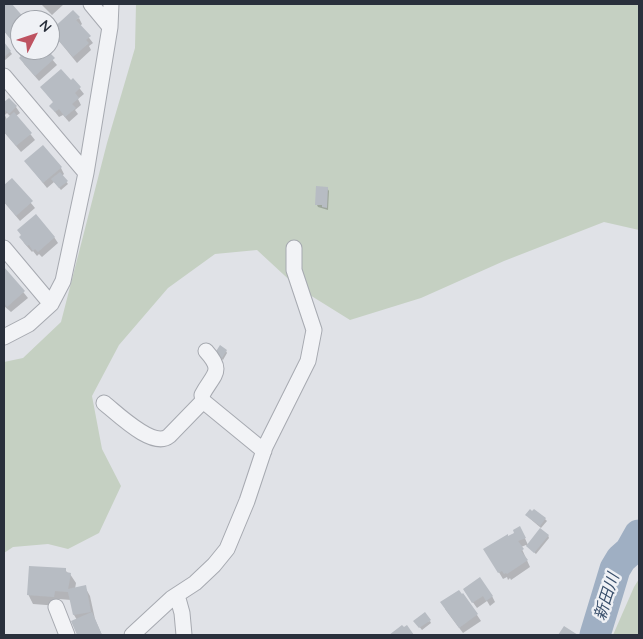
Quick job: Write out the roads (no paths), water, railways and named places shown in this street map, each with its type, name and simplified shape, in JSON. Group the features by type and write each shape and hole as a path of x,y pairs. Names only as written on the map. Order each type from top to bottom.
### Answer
{"street":[{"path":"91,4 110,27"},
{"path":"4,337 29,324 51,304 63,281 86,173 110,27 111,4"},
{"path":"4,76 86,173"},
{"path":"4,248 51,304"},
{"path":"132,635 147,623 160,608 214,565 227,549 247,501 264,450 308,361 314,336 312,321 294,270 294,248"},
{"path":"206,351 215,361 216,369 202,395 203,401 264,450"},
{"path":"104,404 147,436 160,440 166,439 203,401"},
{"path":"177,595 182,613 184,635"},
{"path":"56,607 67,635"}],"waterway":[{"name":"新田川","path":"595,635 615,569 621,559 630,551 639,535"}]}
